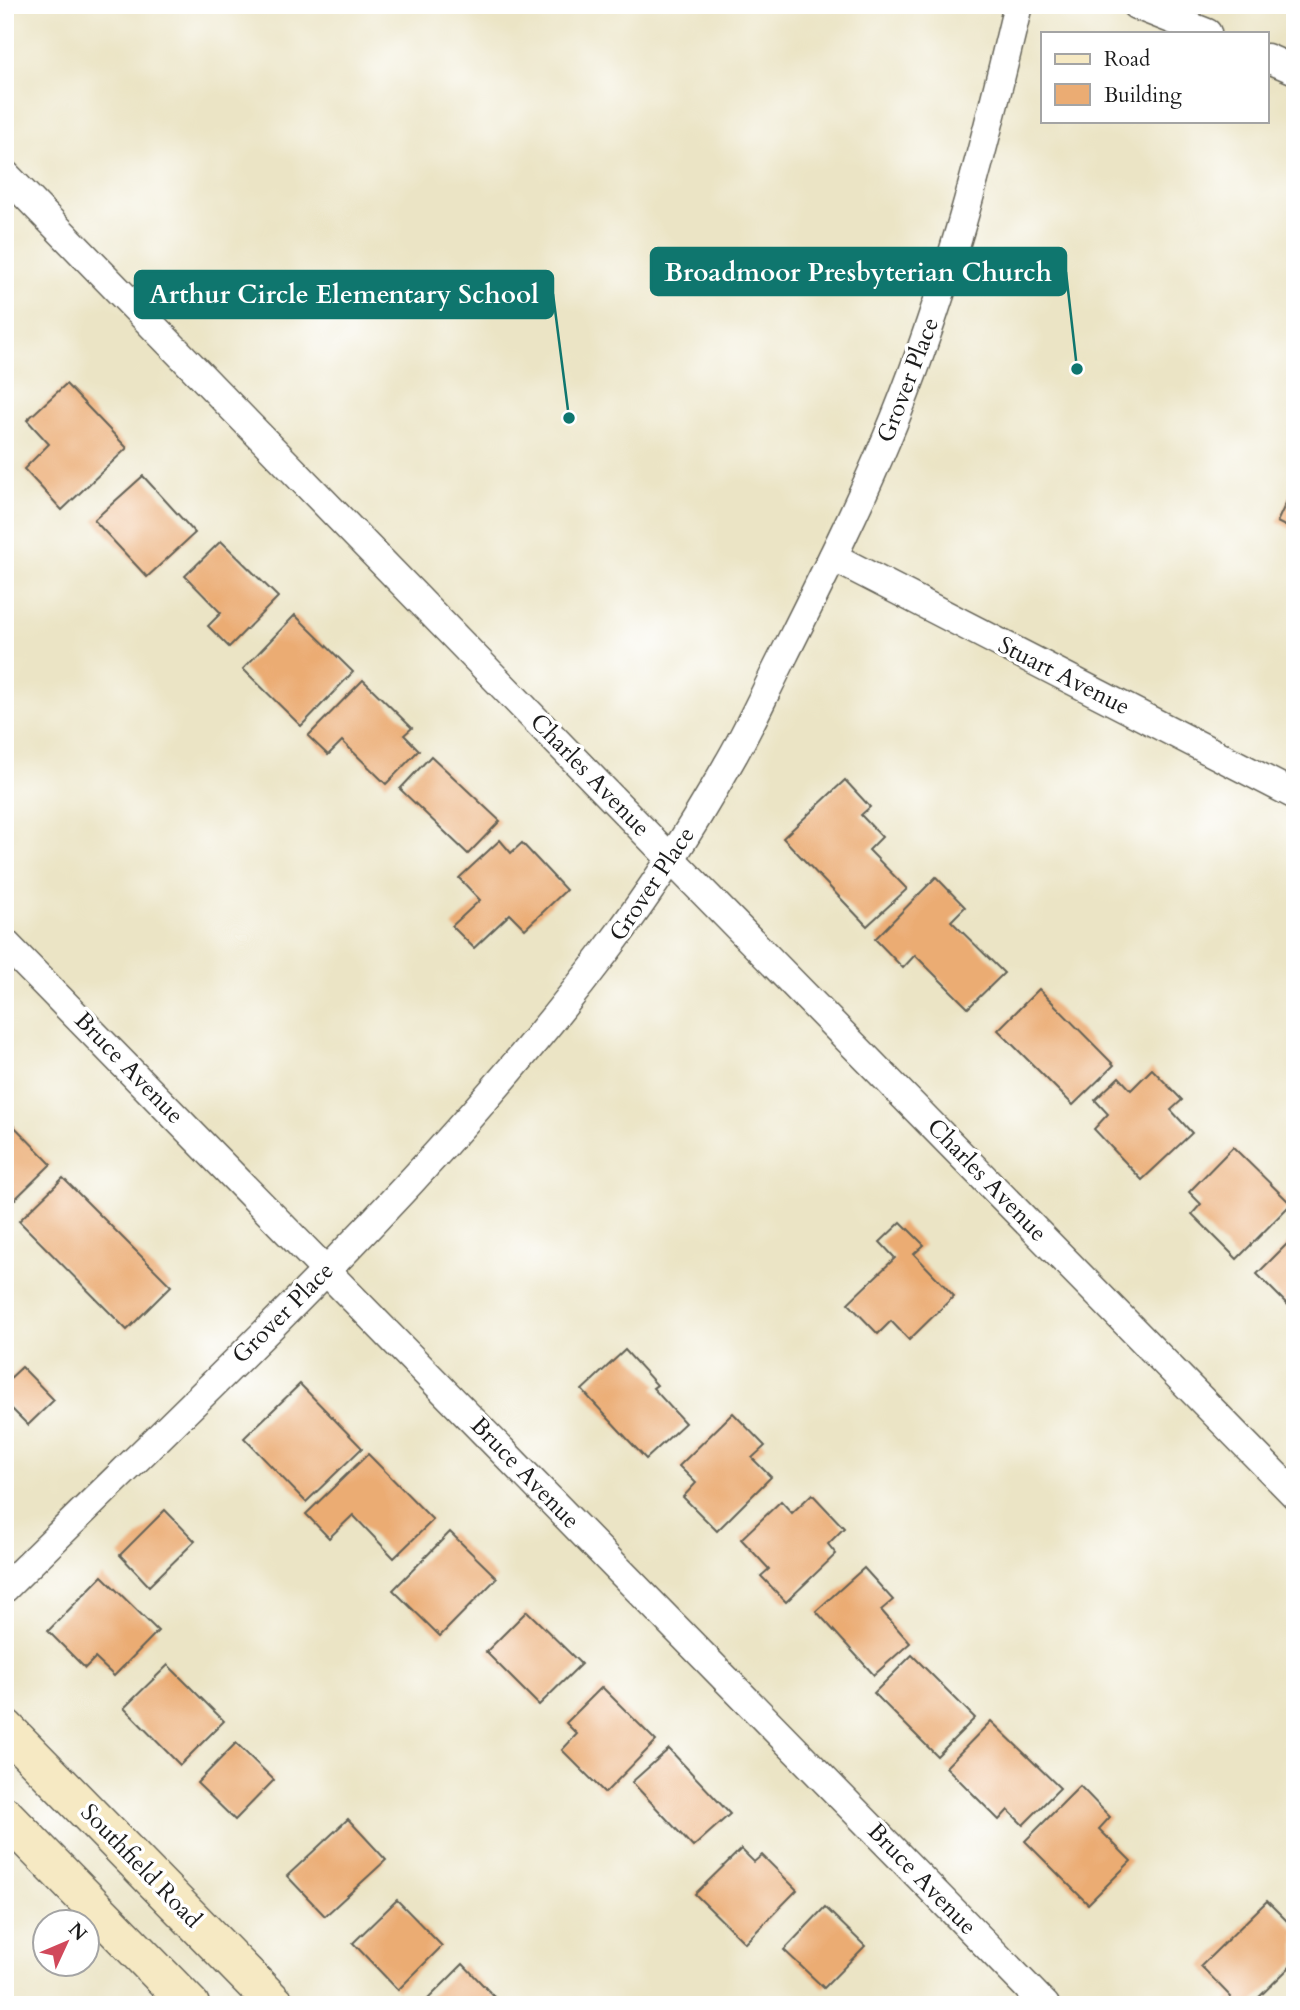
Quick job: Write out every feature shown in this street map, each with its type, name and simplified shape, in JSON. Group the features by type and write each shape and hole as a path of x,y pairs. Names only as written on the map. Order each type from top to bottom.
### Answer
{"main road":[{"name":"Southfield Road","path":"5,1728 276,2005"},
{"path":"5,1816 190,2005"}],"street":[{"name":"Grover Place","path":"5,1588 327,1270 447,1144 554,1018 609,947 671,859 730,763 833,557 888,436 936,307 960,232 985,144 1018,5"},
{"path":"1136,5 1204,32"},
{"path":"1268,58 1295,70"},
{"name":"Charles Avenue","path":"5,174 671,859 1295,1494"},
{"name":"Stuart Avenue","path":"833,557 1295,795"},
{"name":"Bruce Avenue","path":"5,943 1045,2005"}],"building":[{"path":"66,384 127,448 62,510 24,469 49,444 27,420"},
{"path":"143,476 195,533 147,577 94,520"},
{"path":"1295,484 1295,531 1277,522"},
{"path":"221,541 278,597 229,647 208,626 221,613 185,576"},
{"path":"295,615 353,672 301,726 243,669"},
{"path":"363,680 412,728 404,735 419,750 386,784 342,741 328,755 308,736"},
{"path":"431,756 500,821 468,854 400,789"},
{"path":"845,780 870,807 861,815 882,837 869,850 907,889 867,926 783,838"},
{"path":"500,840 511,853 522,843 566,890 525,929 510,914 474,948 452,926 480,900 459,878"},
{"path":"936,877 965,907 951,921 1004,973 968,1008 915,955 903,968 875,939"},
{"path":"1039,989 1114,1065 1073,1105 998,1030"},
{"path":"1152,1069 1182,1100 1171,1110 1192,1133 1142,1180 1094,1129 1108,1114 1095,1100 1119,1077 1131,1090"},
{"path":"5,1117 51,1164 7,1207 5,1205"},
{"path":"1233,1147 1291,1204 1237,1259 1192,1214 1201,1204 1189,1192"},
{"path":"63,1178 171,1286 127,1330 19,1221"},
{"path":"901,1222 924,1245 914,1254 954,1296 909,1340 891,1321 878,1334 848,1303 895,1258 880,1242"},
{"path":"1295,1236 1295,1312 1257,1274"},
{"path":"625,1350 657,1385 653,1388 685,1423 646,1459 582,1390"},
{"path":"22,1367 54,1400 28,1425 5,1402 5,1383"},
{"path":"300,1384 362,1448 306,1502 244,1438"},
{"path":"733,1413 765,1446 752,1458 771,1477 717,1531 683,1497 696,1483 679,1466"},
{"path":"368,1454 433,1520 394,1558 353,1515 329,1538 306,1514"},
{"path":"812,1494 844,1528 828,1544 836,1554 786,1602 761,1576 769,1569 741,1539 781,1501 792,1513"},
{"path":"165,1510 195,1541 149,1586 120,1555"},
{"path":"450,1532 497,1578 440,1636 393,1590"},
{"path":"864,1568 893,1600 881,1610 910,1643 874,1675 816,1611"},
{"path":"102,1576 158,1631 114,1676 95,1658 85,1668 48,1631"},
{"path":"527,1611 581,1664 539,1705 486,1652"},
{"path":"912,1655 975,1718 937,1756 874,1693"},
{"path":"168,1665 224,1721 180,1765 124,1708"},
{"path":"602,1687 656,1741 605,1793 562,1750 577,1734 566,1723"},
{"path":"991,1721 1060,1788 1023,1825 1008,1810 999,1820 946,1767"},
{"path":"236,1743 274,1780 235,1820 197,1783"},
{"path":"669,1749 730,1814 693,1847 632,1782"},
{"path":"1080,1786 1110,1817 1099,1829 1131,1861 1088,1904 1025,1841"},
{"path":"348,1819 386,1860 325,1916 287,1876"},
{"path":"741,1849 754,1862 762,1855 797,1890 745,1943 695,1894"},
{"path":"397,1900 442,1946 398,1990 353,1943"},
{"path":"1267,1901 1295,1929 1295,1962 1251,2005 1224,2005 1231,1997 1201,1966"},
{"path":"825,1907 865,1946 824,1988 784,1950"},
{"path":"463,1964 502,2005 422,2005"}],"place":[{"name":"Broadmoor Presbyterian Church","path":"1077,369"},
{"name":"Arthur Circle Elementary School","path":"569,418"}]}
